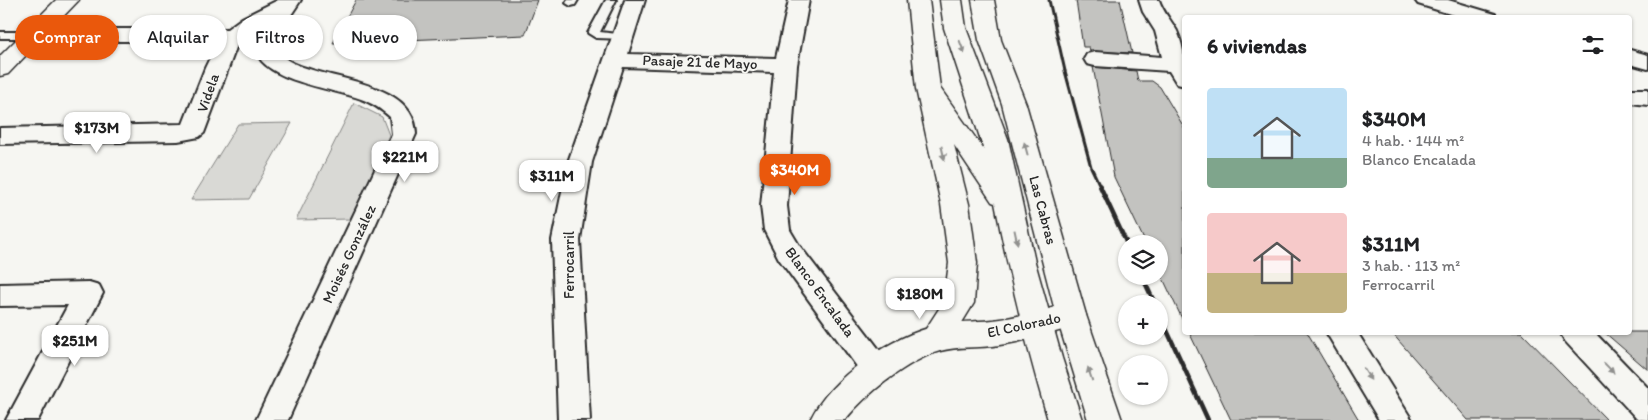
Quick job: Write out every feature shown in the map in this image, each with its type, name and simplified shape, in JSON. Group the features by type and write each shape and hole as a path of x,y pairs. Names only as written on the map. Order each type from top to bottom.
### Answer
{"main road":[{"path":"53,15 68,0"},
{"path":"918,0 928,89 955,204 963,263 959,303 936,338"},
{"name":"Las Cabras","path":"951,0 955,28 995,139 1046,358 1066,420"},
{"name":"Las Cabras","path":"983,0 990,40 1014,104 1071,314 1105,420"},
{"path":"0,69 15,54"},
{"path":"928,89 1009,205"},
{"name":"El Colorado","path":"827,420 832,409 877,370 905,352 936,338 995,333 1038,324 1071,314"}],"street":[{"name":"Ferrocarril","path":"574,420 566,240 580,162 635,0"},
{"name":"Blanco Encalada","path":"799,0 786,65 774,206 777,230 789,252 877,370"},
{"path":"1096,59 1182,70 1166,31 1153,12 1149,0"},
{"path":"1164,0 1168,18 1166,31"},
{"path":"1425,0 1478,15"},
{"path":"119,35 232,35 259,17 290,1"},
{"name":"Moisés González","path":"272,420 404,134 404,123 401,114 385,99 287,69 271,62 267,56 264,44 270,30 290,1"},
{"name":"Videla","path":"0,136 178,134 190,131 196,127 217,67 232,35"},
{"name":"Pasaje 21 de Mayo","path":"618,48 786,65"},
{"path":"1632,58 1648,62"},
{"path":"1632,96 1648,97"},
{"path":"0,296 89,293 22,420"},
{"path":"1344,335 1396,420"},
{"path":"1578,335 1648,409"}],"lane":[{"path":"611,0 594,33 603,36 618,48"},
{"path":"0,35 15,35"}],"shaded area":[{"path":"354,103 382,117 389,135 352,219 296,220"},
{"path":"292,123 249,199 191,200 238,124"}],"building":[{"path":"356,0 538,0 525,35 417,40 417,15 348,15"},
{"path":"1076,0 1120,0 1132,53 1090,51 1089,47 1083,47"},
{"path":"1093,67 1136,71 1138,81 1152,81 1160,87 1182,124 1182,319 1166,285 1168,285 1168,235 1142,235 1114,177"},
{"path":"1632,332 1648,332 1648,370 1607,335 1632,335"},
{"path":"1190,335 1309,335 1359,420 1231,420"},
{"path":"1394,335 1524,335 1607,420 1468,420"}],"railway":[{"path":"1049,0 1065,71 1091,167 1101,188"},
{"path":"1100,186 1123,235"},
{"path":"1146,285 1151,295"},
{"path":"1168,333 1208,420"}]}
